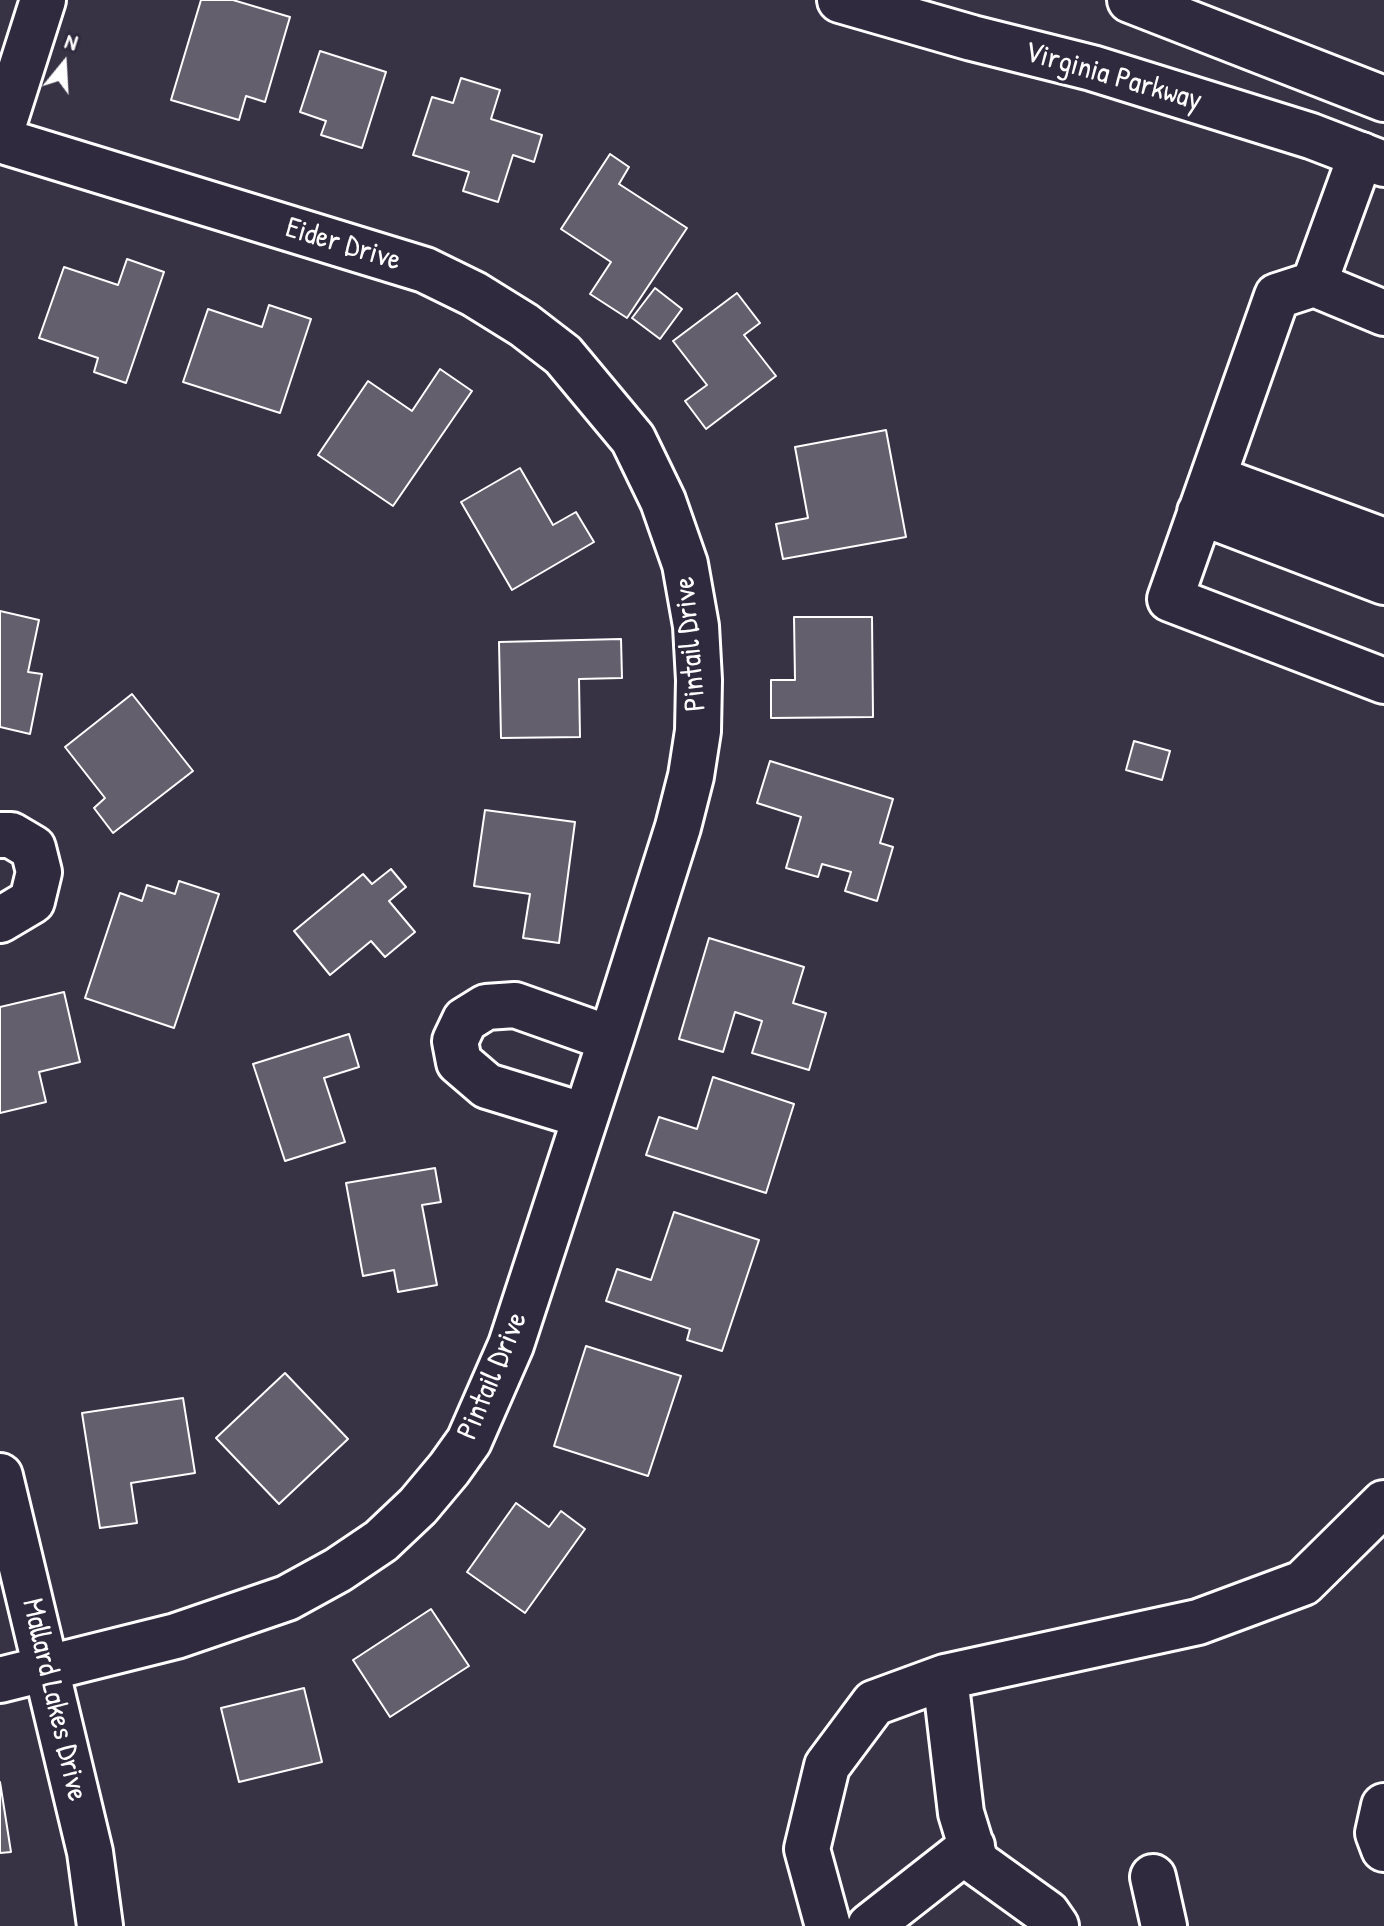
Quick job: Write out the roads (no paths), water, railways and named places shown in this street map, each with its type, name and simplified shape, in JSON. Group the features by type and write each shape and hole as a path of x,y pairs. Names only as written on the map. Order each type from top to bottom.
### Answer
{"street":[{"path":"0,137 43,0"},
{"name":"Virginia Parkway","path":"840,0 1092,68 1311,136 1373,159"},
{"path":"1130,0 1384,99"},
{"name":"Eider Drive","path":"0,137 425,270 474,294 524,325 563,355 633,439"},
{"path":"1314,284 1373,159"},
{"path":"1384,313 1314,284 1277,296 1170,599 1384,681"},
{"name":"Pintail Drive","path":"0,1680 176,1636 287,1598 338,1570 381,1541 418,1506 469,1441 511,1345 611,1039 678,827 691,776 698,731 696,626 685,564 663,501 633,439"},
{"path":"1207,495 1384,541"},
{"path":"1207,495 1384,582"},
{"path":"0,835 11,835 33,848 39,872 32,901 0,920"},
{"path":"585,1116 487,1086 459,1062 455,1041 465,1020 486,1007 515,1005 611,1039"},
{"name":"Mallard Lakes Drive","path":"0,1476 90,1852 100,1926"},
{"path":"828,1926 807,1849 827,1766 874,1703 945,1677 1198,1622 1303,1583 1384,1503"},
{"path":"945,1677 961,1813 976,1862 1045,1922"},
{"path":"1384,1806 1378,1833 1384,1849"},
{"path":"870,1926 972,1846"},
{"path":"1153,1877 1164,1926"}]}
